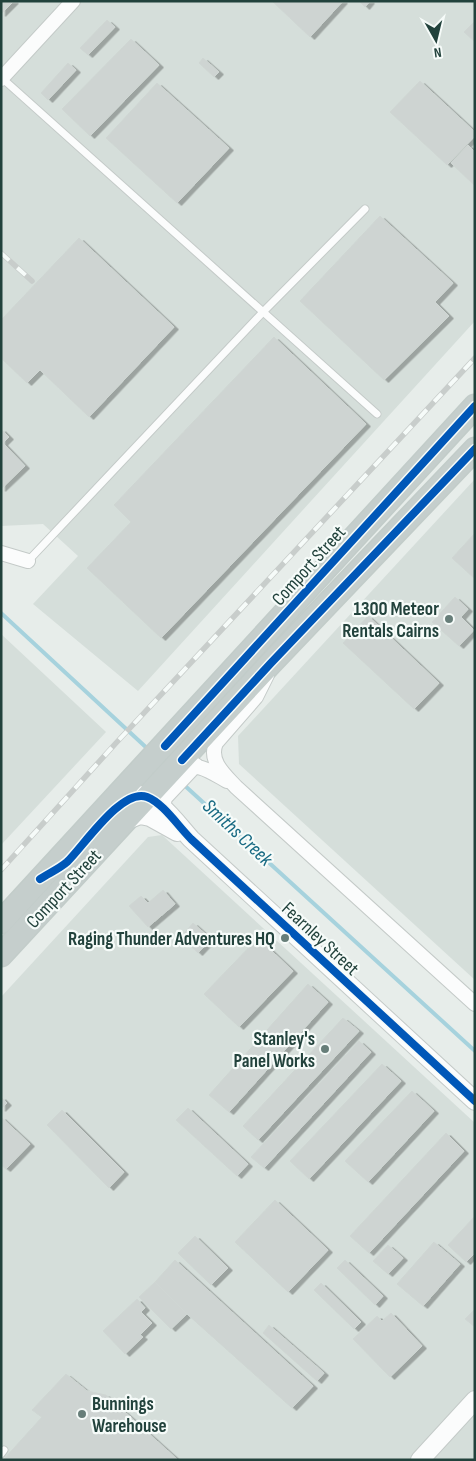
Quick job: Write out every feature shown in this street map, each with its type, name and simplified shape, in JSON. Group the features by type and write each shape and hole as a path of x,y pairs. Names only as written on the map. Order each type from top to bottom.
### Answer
{"highway":[{"name":"Comport Street","path":"1,922 40,878 144,769 475,406"},
{"name":"Comport Street","path":"1,955 125,821 174,778 271,663 475,449"}],"street":[{"path":"2,79 73,1"},
{"path":"1,553 28,560"},
{"path":"271,663 260,693 216,743 213,752 217,764 236,787 475,1004"},
{"path":"40,878 65,864 122,802 136,795 201,766 236,787"},
{"name":"Fearnley Street","path":"174,778 190,839"},
{"name":"Fearnley Street","path":"125,821 140,815 150,818 190,839 475,1101"},
{"path":"420,1460 473,1406"}],"lane":[{"path":"2,79 377,414"},
{"path":"28,560 263,312 365,208"}],"shaded area":[{"path":"1,1 475,1 475,321 138,691 33,604 78,556 43,524 1,526"},
{"path":"475,479 475,980 239,764 238,736"},
{"path":"1,634 106,732 1,845"},
{"path":"162,835 475,1123 475,1460 1,1460 1,997 148,837"}],"building":[{"path":"1,1 14,1 1,14"},
{"path":"272,1 343,1 310,37"},
{"path":"359,1 370,1 365,7"},
{"path":"107,20 115,27 88,55 80,48"},
{"path":"475,21 475,42 464,32"},
{"path":"131,39 159,65 90,136 62,109"},
{"path":"203,58 219,72 214,77 199,63"},
{"path":"68,63 76,70 48,100 41,93"},
{"path":"420,81 475,132 475,136 447,165 390,112"},
{"path":"157,83 229,148 177,203 106,138"},
{"path":"468,145 475,152 475,186 451,163"},
{"path":"380,216 453,283 435,302 449,316 384,380 300,301"},
{"path":"79,238 174,327 89,417 40,370 27,383 1,358 1,320"},
{"path":"274,337 366,424 161,638 87,568 131,522 114,505"},
{"path":"1,429 9,437 3,443 25,466 1,489"},
{"path":"475,533 475,579 452,558"},
{"name":"1300 Meteor Rentals Cairns","path":"455,597 468,609 461,617 474,630 459,646 432,622"},
{"path":"368,616 439,683 414,709 343,643"},
{"path":"163,890 175,904 148,927 129,906 141,896 148,903"},
{"path":"193,923 211,939 198,953 181,937"},
{"path":"258,938 293,971 239,1027 204,994"},
{"path":"308,984 328,1002 229,1112 209,1095"},
{"path":"343,1018 359,1031 258,1140 243,1126"},
{"path":"359,1041 371,1052 264,1168 251,1157"},
{"path":"382,1064 401,1081 309,1179 290,1161"},
{"path":"412,1091 434,1111 368,1182 345,1161"},
{"path":"1,1097 7,1103 1,1109"},
{"path":"188,1108 248,1164 237,1176 176,1120"},
{"path":"62,1110 124,1172 109,1188 47,1125"},
{"path":"1,1117 30,1144 6,1169 1,1165"},
{"path":"446,1133 464,1151 369,1253 350,1236"},
{"path":"275,1200 328,1250 288,1292 235,1242"},
{"path":"475,1216 475,1253 466,1262 448,1245"},
{"path":"195,1236 228,1268 211,1285 178,1253"},
{"path":"434,1242 460,1264 423,1306 397,1284"},
{"path":"388,1245 403,1258 388,1274 373,1261"},
{"path":"175,1260 313,1386 292,1408 187,1314 155,1282"},
{"path":"345,1260 383,1296 375,1305 337,1268"},
{"path":"155,1282 187,1314 171,1329 139,1297"},
{"path":"321,1283 361,1322 354,1329 314,1290"},
{"path":"137,1299 145,1308 141,1312 152,1323 140,1335 143,1337 125,1354 103,1331"},
{"path":"475,1309 475,1327 465,1319"},
{"path":"391,1313 422,1346 390,1377 353,1339 377,1316 382,1321"},
{"path":"269,1325 324,1373 317,1381 263,1333"},
{"name":"Bunnings Warehouse","path":"66,1374 87,1391 106,1395 178,1460 3,1460 42,1417 32,1410"}],"waterway":[{"name":"Smiths Creek","path":"1,613 150,751"},
{"name":"Smiths Creek","path":"183,784 475,1051"}],"railway":[{"path":"1,253 32,281"},
{"path":"1,870 116,743 475,358"}],"cycle path":[{"path":"165,746 475,406"},
{"path":"182,760 271,663 475,449"},
{"path":"40,879 67,862 104,820 126,801 137,796 153,800 165,809 191,839 475,1101"}],"place":[{"name":"1300 Meteor Rentals Cairns","path":"449,619"},
{"name":"Raging Thunder Adventures HQ","path":"285,938"},
{"name":"Stanley's Panel Works","path":"325,1049"},
{"name":"Bunnings Warehouse","path":"82,1414"}]}
